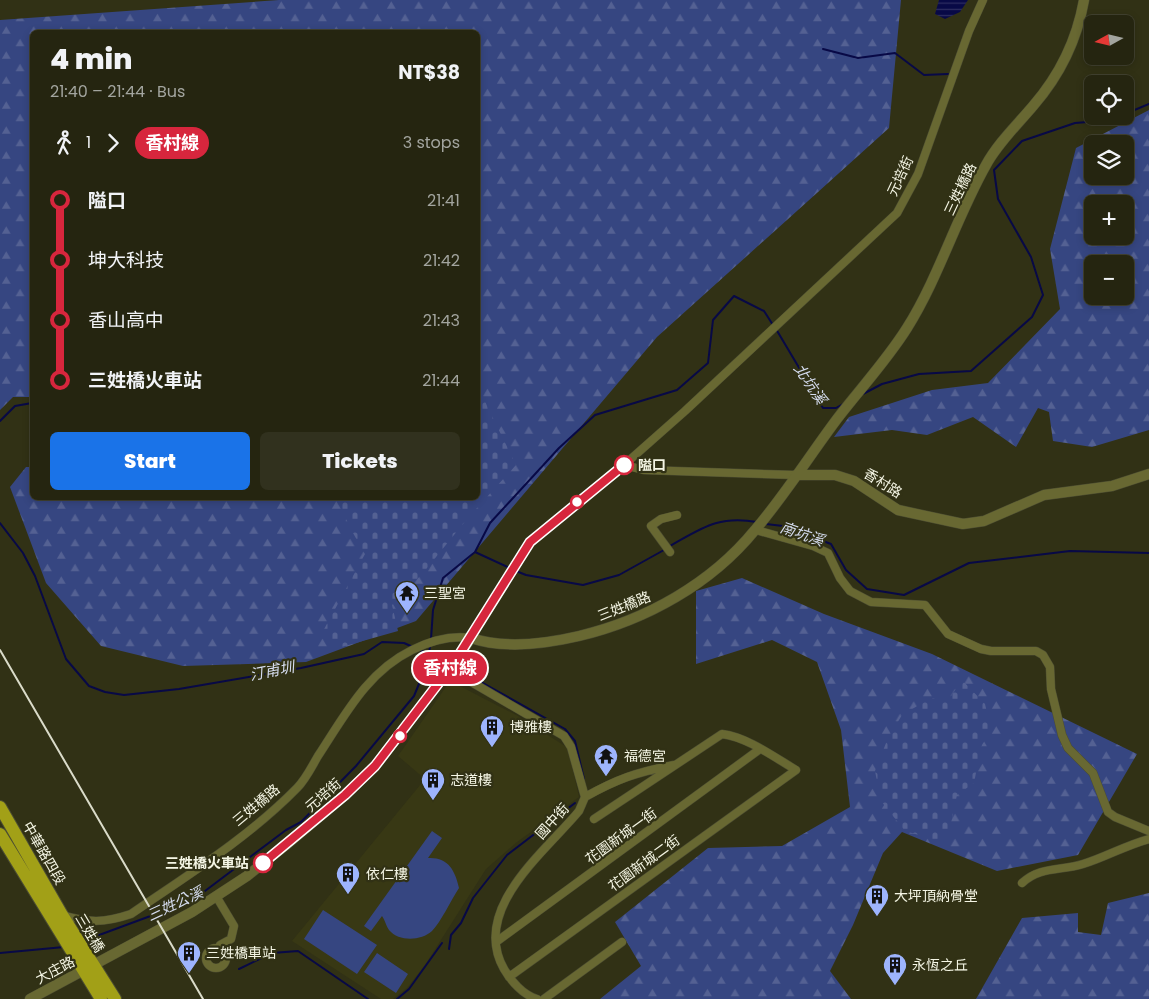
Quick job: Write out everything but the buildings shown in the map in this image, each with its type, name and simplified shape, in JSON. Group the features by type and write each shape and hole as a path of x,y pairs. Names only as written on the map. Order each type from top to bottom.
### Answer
{"main road":[{"name":"中華路四段","path":"0,807 24,848 58,918"},
{"name":"中華路四段","path":"0,834 6,852 58,918"},
{"name":"三姓橋","path":"58,918 87,968"},
{"path":"87,968 101,999"},
{"path":"87,968 115,999"}],"street":[{"name":"元培街","path":"87,968 216,896 254,870 363,778 398,738 471,638 517,560 538,535 624,465 897,213 918,174 966,39 984,0"},
{"name":"三姓橋路","path":"58,918 85,922 110,921 131,914 212,858 260,821 299,786 363,688 396,658 423,644 447,638 471,638 484,642 517,644 561,640 602,631 643,616 682,595 718,567 756,530 837,419 906,330 939,271 964,210 986,164 1012,129 1035,104 1068,56 1078,30 1084,0"},
{"name":"香村路","path":"624,465 644,470 834,475 854,481 898,510 963,524 984,521 1044,495 1112,486 1149,474"},
{"path":"670,552 662,538 651,526 661,519 677,515"},
{"path":"756,530 813,546 828,554 840,578 850,591 871,602 925,605 948,634 981,649 991,651 1036,651 1043,655 1050,667 1051,689 1062,735 1068,748 1093,773 1108,812 1115,817 1149,831"},
{"name":"國中街","path":"447,671 473,683 564,736 571,747 585,797 574,816 514,884 498,916 496,942 501,964 509,977 528,997 537,999"},
{"path":"594,818 678,765 722,734 729,734 760,749"},
{"name":"花園新城二街","path":"509,977 796,770 760,749"},
{"name":"花園新城一街","path":"496,942 760,749"},
{"path":"585,797 614,780 639,771 678,765"},
{"path":"1135,844 1141,827"},
{"path":"1022,883 1031,875 1041,870 1082,864 1149,839"},
{"path":"6,852 24,848"},
{"path":"216,896 234,926 231,939 220,945 219,949"},
{"path":"544,999 622,942"},
{"name":"大庄路","path":"30,999 87,968"}],"shaded area":[{"path":"939,0 968,0 960,12 945,19 935,14"},
{"path":"450,681 518,716 568,748 579,797 517,842 486,869 425,965 407,988 393,999 381,999 292,941 425,779 398,756"}],"green space":[{"path":"279,0 901,0 889,128 657,337 416,621 306,662 183,666 101,646 46,583 10,487 26,467 30,467 30,500 480,500 480,30 30,30 30,397 13,397 0,410 0,20"},
{"path":"1149,110 1149,430 1092,447 1053,441 1049,412 1038,408 1016,447 973,417 927,435 892,430 834,437 849,417 932,390 988,383 1060,309 1050,249 1076,148 1084,144 1084,185 1134,185 1134,135 1101,135 1120,125 1134,125 1134,118"},
{"path":"480,388 516,465 467,519 423,573 392,605 398,631 338,648 322,633 365,554 349,526 339,500 480,500"},
{"path":"742,578 824,614 932,654 1137,754 1078,855 997,871 902,832 883,853 853,925 830,971 851,999 600,999 641,966 615,922 708,848 782,846 850,807 841,730 817,662 772,640 696,664 696,591"},
{"path":"962,680 985,704 991,730 981,747 974,783 957,795 949,832 936,840 905,831 881,801 875,771 888,738 902,715 931,698 947,702"},
{"path":"432,831 442,838 428,858 435,858 446,862 453,870 459,888 442,917 432,931 422,937 410,939 398,937 388,928 382,916 371,931 364,926"},
{"path":"1149,893 1149,999 976,999 1022,918 1078,913 1078,932 1101,935 1108,903"},
{"path":"323,910 377,945 357,974 304,939"},
{"path":"377,953 408,974 396,993 364,972"}],"waterway":[{"path":"823,49 858,58 895,53 924,75 948,74"},
{"name":"北坑溪","path":"1134,110 1149,104"},
{"name":"北坑溪","path":"863,394 882,384 919,374 971,371 1032,317 1043,295 1031,257 998,199 994,170 1022,141 1075,123 1084,122"},
{"name":"北坑溪","path":"431,639 433,610 443,578 475,552 490,523 559,448 595,415 677,390 708,363 713,320 734,296 764,311 773,325"},
{"name":"北坑溪","path":"776,329 823,408 836,408 843,404"},
{"path":"0,421 15,406 30,403"},
{"name":"南坑溪","path":"668,547 700,529 720,522 731,520 757,522"},
{"name":"汀甫圳","path":"0,523 23,553 35,576 66,659 89,686 105,692 124,695 179,689 301,668 364,654 382,642 404,643 413,647"},
{"name":"南坑溪","path":"766,524 783,526 831,544 846,570 867,589 904,595 969,563 1070,551 1149,553"},
{"name":"南坑溪","path":"516,571 526,575 583,585 619,575 664,550"},
{"name":"南坑溪","path":"475,552 512,569"},
{"name":"三姓公溪","path":"83,941 164,911 205,891 286,830 301,822 356,766 414,696 428,662 430,646"},
{"name":"汀甫圳","path":"418,649 449,665"},
{"name":"汀甫圳","path":"456,668 565,729 575,741 584,779"},
{"name":"汀甫圳","path":"449,949 451,935 461,923 473,898 507,855 575,803"},
{"path":"397,999 409,989 442,943"},
{"name":"三姓公溪","path":"0,953 64,947"},
{"path":"239,969 272,953 298,951 368,999"}],"railway":[{"path":"0,650 203,999"}],"bus line":[{"name":"香村線","path":"263,863 345,795 375,766 454,663 530,542 624,465"}],"place":[{"name":"隘口","path":"624,465"},
{"name":"三聖宮","path":"407,614"},
{"name":"博雅樓","path":"492,748"},
{"name":"福德宮","path":"606,777"},
{"name":"志道樓","path":"433,801"},
{"name":"三姓橋火車站","path":"263,863"},
{"name":"依仁樓","path":"348,895"},
{"name":"大坪頂納骨堂","path":"877,917"},
{"name":"三姓橋車站","path":"189,974"},
{"name":"永恆之丘","path":"895,986"}]}
